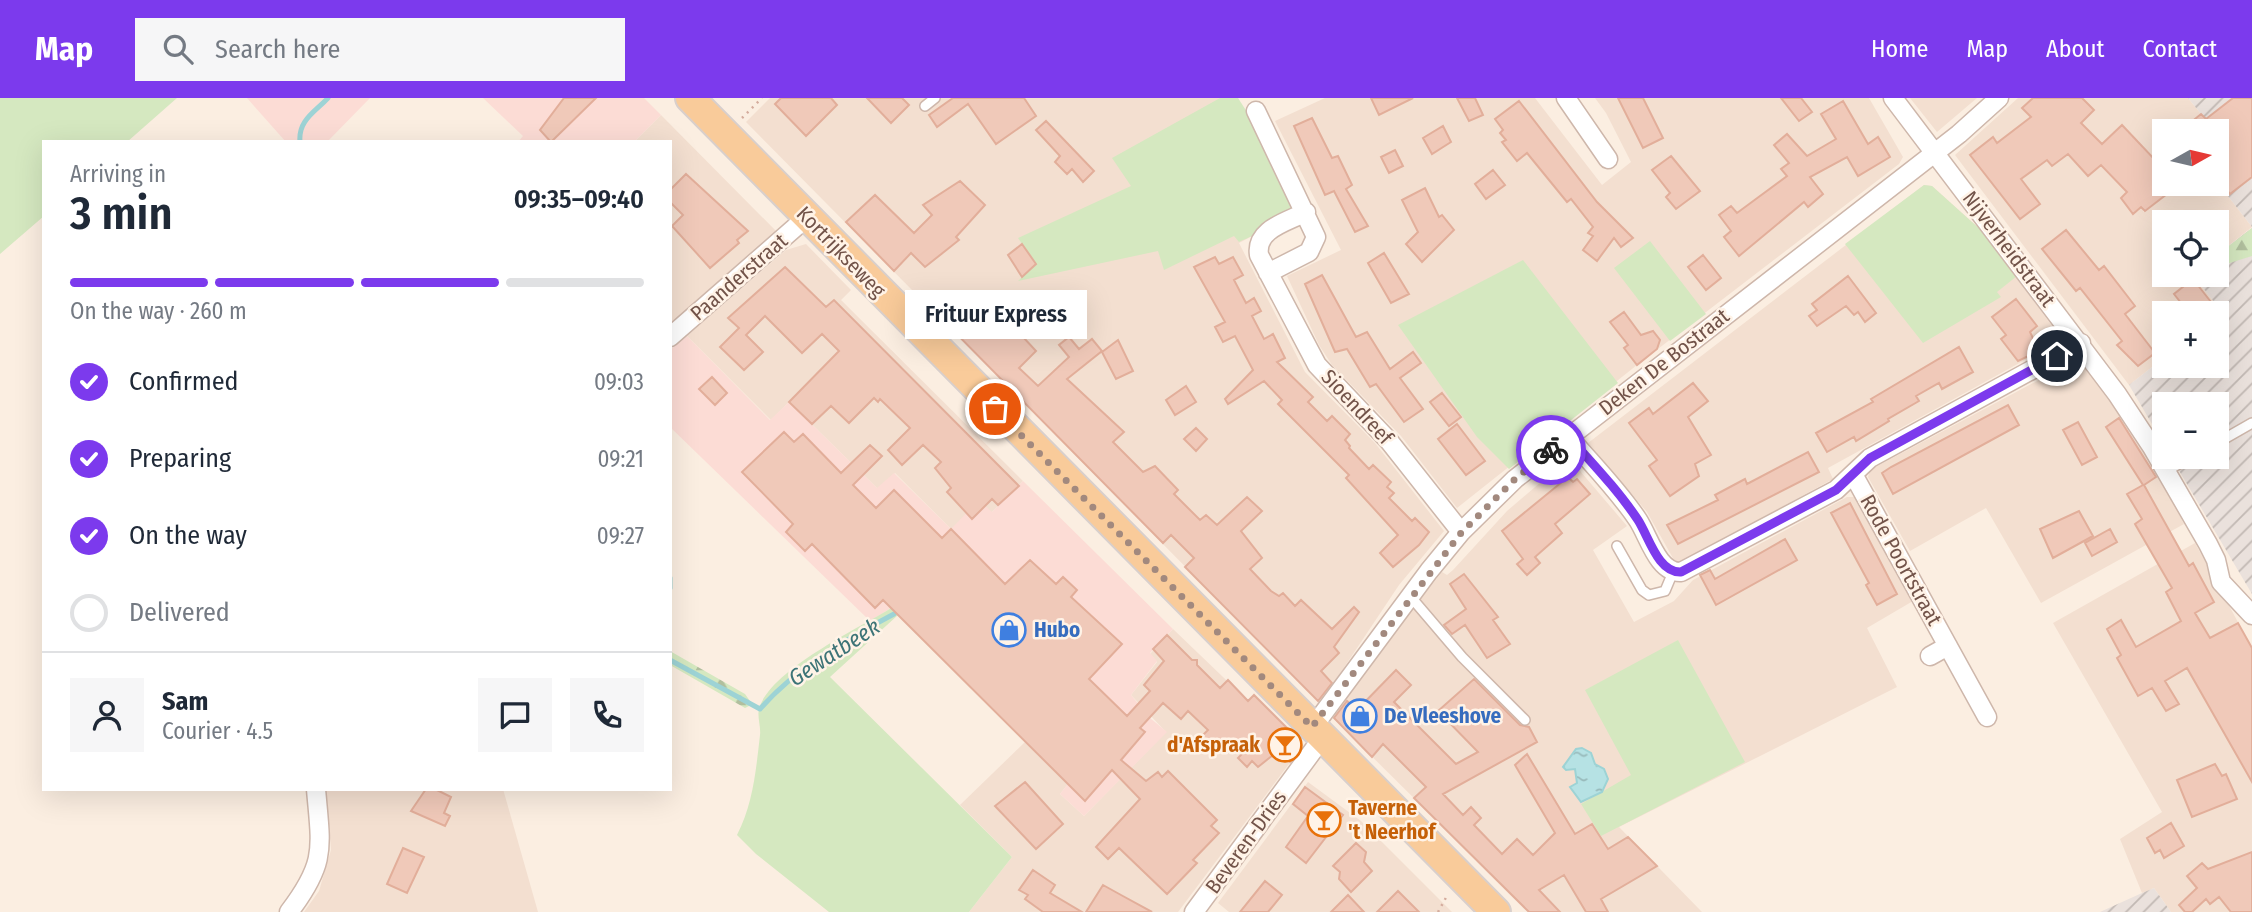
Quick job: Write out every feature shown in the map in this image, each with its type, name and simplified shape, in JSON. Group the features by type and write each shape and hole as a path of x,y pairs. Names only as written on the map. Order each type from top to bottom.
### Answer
{"main road":[{"name":"Kortrijkseweg","path":"690,98 1496,912"}],"street":[{"path":"1566,98 1608,159"},
{"name":"Nijverheidstraat","path":"1893,98 2081,343 2166,471 2216,560 2221,582 2252,615"},
{"name":"Deken De Bostraat","path":"1318,732 1410,596 1461,533 1515,479 1935,153 2000,98"},
{"path":"1256,111 1315,230 1314,246 1306,254 1268,273"},
{"name":"Sioendreef","path":"1306,212 1268,231 1261,238 1259,252 1268,273 1317,365 1389,441 1461,533"},
{"name":"Paanderstraat","path":"672,335 807,217"},
{"name":"Rode Poortstraat","path":"1673,572 1688,570 1836,490 1870,458 2081,343"},
{"path":"1568,436 1632,512 1662,563 1673,572"},
{"name":"Rode Poortstraat","path":"1853,474 1987,717"},
{"name":"Rode Poortstraat","path":"1930,656 1948,646"},
{"name":"Beveren-Dries","path":"1199,910 1318,732"},
{"path":"289,912 307,886 320,856 321,836 316,791"}],"lane":[{"path":"925,106 935,98"},
{"path":"2229,436 2252,423"},
{"path":"2166,471 2170,469"},
{"path":"1617,546 1642,590 1648,595 1665,591 1673,572"},
{"path":"1410,596 1462,657 1525,720"}],"path":[{"path":"725,134 762,98"},
{"path":"1438,912 1451,890"}],"shaded area":[{"path":"247,98 370,98 329,140 284,140"},
{"path":"483,98 644,98 661,115 636,140 520,140 523,136"},
{"path":"770,98 1238,98 1285,219 1239,243 1305,372 1375,443 1444,531 1399,585 1333,684 1318,701 746,122"},
{"path":"1325,98 1535,98 1602,185 1631,162 1606,113 1595,98 1869,98 1903,157 1899,164 1637,365 1457,508 1401,436 1332,365 1319,345 1287,276 1341,250 1275,121"},
{"path":"1910,98 1977,98 1937,132"},
{"path":"2018,98 2188,98 2201,114 2198,119 2152,119 2152,173 2143,212 2164,196 2228,196 2252,227 2229,245 2229,210 2152,210 2152,287 2202,287 2213,301 2152,301 2152,367 2129,385 1955,155"},
{"path":"2188,98 2252,98 2252,227 2228,196 2230,196 2230,119 2195,119 2201,114"},
{"path":"661,115 777,232 672,322 672,140 636,140"},
{"path":"1924,185 1932,186 1982,231 2055,330 2052,345 1828,468 1833,479 1681,562 1674,560 1647,512 1588,443"},
{"path":"2252,228 2252,594 2178,469 2229,469 2229,392 2152,392 2152,424 2129,385 2152,367 2152,378 2229,378 2229,301 2213,301 2202,287 2229,287 2229,246"},
{"path":"806,244 851,290 841,300 1023,481 992,512 951,529 895,473 878,489 789,402 771,420 687,336 786,250"},
{"path":"687,336 770,420 789,402 877,488 894,473 951,529 979,500 992,512 1023,481 1173,629 1150,653 1157,661 1131,695 1150,718 1167,732 1084,816 1060,794 1068,784 891,608 870,621 672,429 672,348"},
{"path":"2067,365 2085,369 2122,417 2152,464 2152,469 2159,475 2184,524 2041,603 1986,508 1910,551 1868,477 1870,470"},
{"path":"1569,458 1627,526 1593,550 1634,622 1674,601 1693,580 1847,497 1854,497 1913,601 1867,628 1897,687 1619,827 1702,912 1529,912 1333,718 1391,636 1442,572 1447,575 1453,570 1507,511"},
{"path":"2195,543 2252,648 2252,852 2208,870 2232,912 2171,912 2154,888 2142,893 2120,839 2162,812 2053,623"},
{"path":"1173,629 1248,701 1254,695 1301,742 1301,748 1178,912 969,912 1012,857 960,805 1025,742 1068,784 1060,794 1084,816 1166,732 1131,695 1157,662 1150,654"},
{"path":"1308,782 1361,821 1452,912 1229,912 1218,903"},
{"path":"326,791 504,791 538,912 304,912 319,891 331,850"},
{"path":"2154,888 2171,912 2100,912 2142,893"}],"green space":[{"path":"0,98 177,98 129,140 42,140 42,218 0,254"},
{"path":"1220,98 1238,98 1258,129 1294,203 1286,217 1239,242 1234,236 1164,270 1158,251 1018,281 1036,264 1018,238 1131,186 1112,158"},
{"path":"1924,185 1932,186 1982,231 2017,276 1997,292 2001,297 1923,343 1845,244"},
{"path":"2252,228 2252,256 2229,263 2229,246"},
{"path":"1650,241 1706,314 1670,341 1614,268"},
{"path":"1523,260 1618,383 1509,469 1477,437 1398,325"},
{"path":"891,608 898,615 830,677 1012,857 969,912 829,912 756,854 737,835 753,786 760,735 759,709 766,694 797,665"},
{"path":"1678,640 1745,762 1601,836 1581,804 1631,775 1585,690"},
{"path":"672,652 745,694 750,701 745,708 672,666"}],"water":[{"path":"1582,748 1591,753 1595,764 1604,769 1608,779 1602,792 1581,802 1570,787 1577,783 1575,769 1566,770 1563,767 1576,749"}],"building":[{"path":"564,98 596,98 553,140 549,140 540,130"},
{"path":"781,98 831,98 837,105 806,136 775,104"},
{"path":"867,98 902,98 909,105 891,123"},
{"path":"953,98 1024,98 1036,116 996,144 968,104 937,127 929,115"},
{"path":"1371,98 1413,98 1379,115"},
{"path":"1457,98 1475,98 1483,115 1469,121"},
{"path":"1618,98 1643,98 1663,138 1643,148"},
{"path":"1781,98 1801,98 1812,112 1799,121"},
{"path":"2033,98 2082,98 2094,110 2081,123 2102,144 2122,125 2152,157 2152,196 2164,196 2145,211 2141,207 2133,214 2121,198 2127,192 2101,165 2088,176 2068,154 2052,166 2047,160 2021,179 2040,204 2020,219 1970,155 1993,137 1997,143 2031,117 2022,108"},
{"path":"2233,98 2252,98 2252,177 2230,194 2230,119 2206,119"},
{"path":"1519,101 1597,202 1633,238 1621,247 1614,238 1597,261 1583,250 1593,236 1588,233 1593,227 1571,199 1567,202 1527,153 1517,161 1502,142 1506,140 1500,133 1503,130 1495,119"},
{"path":"1843,101 1868,144 1878,137 1890,157 1858,176 1847,157 1810,177 1823,194 1808,207 1804,202 1739,256 1724,237 1731,231 1719,215 1731,206 1737,213 1787,176 1781,169 1789,163 1774,145 1787,134 1807,156 1836,139 1821,114"},
{"path":"1312,118 1332,158 1338,156 1352,185 1346,189 1368,226 1355,232 1334,191 1325,195 1294,126"},
{"path":"1046,121 1094,171 1083,182 1072,169 1067,174 1055,162 1060,156 1036,130"},
{"path":"1443,126 1451,142 1432,154 1423,138"},
{"path":"1395,150 1403,166 1389,173 1381,157"},
{"path":"1671,156 1700,191 1676,209 1666,197 1670,193 1652,170"},
{"path":"1493,170 1505,185 1486,199 1475,184"},
{"path":"686,174 748,231 737,240 739,243 710,268 672,226 683,215 672,204 672,188"},
{"path":"960,181 985,205 956,237 959,240 925,267 911,253 894,271 846,222 875,195 914,233 932,215 923,205"},
{"path":"1425,188 1439,217 1442,215 1454,230 1422,262 1406,244 1418,232 1402,200"},
{"path":"2066,230 2099,270 2104,266 2135,306 2125,314 2152,349 2152,355 2138,366 2117,345 2122,341 2080,288 2076,291 2042,249"},
{"path":"1022,244 1036,264 1022,277 1008,255"},
{"path":"1384,253 1409,294 1391,303 1368,263"},
{"path":"1703,255 1721,278 1706,290 1688,267"},
{"path":"1215,257 1219,264 1233,257 1243,275 1234,280 1246,303 1254,298 1261,311 1252,316 1264,339 1273,334 1285,358 1277,362 1313,397 1308,402 1327,421 1332,416 1350,434 1345,440 1349,448 1369,469 1373,465 1391,482 1387,487 1394,493 1389,498 1412,521 1415,518 1429,532 1419,545 1393,567 1380,553 1398,535 1346,478 1349,475 1278,404 1282,400 1264,381 1228,404 1225,399 1253,370 1235,336 1223,342 1215,327 1225,322 1194,267"},
{"path":"785,267 826,307 834,300 1019,486 998,505 992,499 972,519 947,492 951,488 935,468 941,462 923,445 902,465 888,450 910,428 880,399 878,402 874,398 849,423 831,406 812,424 789,402 839,351 822,334 802,353 765,316 746,335 763,352 744,370 720,347 739,328 728,318"},
{"path":"1322,275 1356,337 1367,332 1390,369 1413,352 1421,363 1400,378 1423,409 1404,422 1376,384 1370,387 1347,349 1335,352 1305,284"},
{"path":"1848,276 1876,313 1865,322 1858,312 1854,315 1846,306 1817,326 1809,316 1817,310 1812,304"},
{"path":"2183,287 2199,287 2210,301 2180,301 2174,294"},
{"path":"987,293 994,300 1001,297 1014,311 1008,316 1026,334 1023,337 1036,351 1019,368 1038,386 1069,357 1059,345 1069,337 1079,349 1092,339 1102,351 1067,379 1124,432 1113,442 1143,472 1155,466 1178,490 1174,494 1200,520 1206,515 1217,525 1247,497 1262,511 1241,531 1262,558 1250,569 1271,591 1279,596 1283,593 1295,606 1301,600 1332,629 1354,607 1359,612 1334,647 1339,653 1321,671 1332,683 1318,701 1185,567 1194,558 1171,535 1163,543 933,310 948,295 966,313"},
{"path":"2016,299 2037,326 2030,332 2039,351 2018,361 2001,339 2006,335 1992,317"},
{"path":"1624,312 1641,335 1653,331 1660,340 1657,349 1637,365 1624,348 1628,345 1610,322"},
{"path":"1118,340 1133,371 1116,379 1102,352"},
{"path":"1959,347 1973,372 1942,389 1939,383 1916,396 1919,401 1888,419 1889,421 1856,441 1854,437 1827,452 1816,433 1873,402 1871,399"},
{"path":"712,377 727,393 715,405 699,389"},
{"path":"1693,383 1708,401 1688,417 1711,455 1695,464 1699,476 1670,496 1649,466 1657,460 1629,423 1649,408 1653,414"},
{"path":"1186,386 1196,402 1175,415 1166,400"},
{"path":"1442,393 1461,417 1449,426 1430,402"},
{"path":"2008,405 2019,425 1893,494 1882,473"},
{"path":"2119,418 2156,477 2144,485 2189,566 2193,563 2214,602 2195,613 2210,638 2238,623 2252,648 2252,782 2187,668 2165,681 2179,704 2166,711 2152,688 2138,696 2117,658 2121,655 2107,629 2121,620 2136,647 2181,621 2166,592 2172,588 2135,524 2142,519 2127,494 2143,485 2106,427"},
{"path":"2078,422 2097,457 2082,465 2063,430"},
{"path":"1457,424 1485,461 1466,475 1438,439"},
{"path":"1196,428 1207,439 1196,451 1184,439"},
{"name":"Hubo","path":"784,432 794,442 803,434 841,473 870,445 882,456 853,485 876,508 894,490 942,538 951,529 1005,584 1030,560 1056,584 1063,577 1077,590 1071,597 1122,644 1089,679 1127,716 1150,691 1144,685 1164,661 1153,649 1167,635 1192,660 1197,660 1197,665 1220,688 1228,680 1248,701 1254,695 1301,742 1301,747 1290,762 1278,751 1258,767 1252,761 1247,767 1238,758 1242,754 1221,739 1210,751 1198,740 1208,730 1188,711 1181,719 1163,703 1140,728 1145,732 1121,760 1146,781 1158,772 1162,777 1168,771 1217,820 1211,826 1219,833 1193,860 1197,863 1167,894 1119,848 1108,859 1096,847 1140,799 1112,770 1085,801 883,600 875,608 812,544 805,551 786,532 793,524 742,472"},
{"path":"1808,452 1819,472 1678,544 1667,525 1718,500 1715,495 1745,479 1747,484"},
{"path":"1568,477 1573,482 1577,479 1590,494 1555,524 1562,533 1535,557 1540,563 1527,575 1517,564 1523,559 1502,531"},
{"path":"1850,503 1897,594 1877,605 1866,585 1869,583 1831,513"},
{"path":"2079,511 2093,536 2053,558 2040,529"},
{"path":"2110,529 2117,542 2092,556 2085,543"},
{"path":"1785,539 1797,560 1716,605 1700,575 1710,570 1715,579"},
{"path":"1464,574 1498,617 1493,620 1510,644 1487,658 1465,625 1452,634 1444,625 1466,609 1450,584"},
{"path":"1396,670 1411,685 1394,702 1456,764 1478,752 1438,711 1474,679 1520,725 1529,727 1537,742 1443,794 1463,815 1471,807 1481,818 1474,825 1502,854 1517,839 1533,855 1555,833 1515,765 1527,754 1575,834 1592,824 1608,849 1628,837 1657,866 1601,899 1608,912 1586,912 1564,875 1539,890 1560,912 1529,912 1414,798 1426,787 1383,744 1372,757 1334,718 1347,701 1357,710"},
{"path":"2215,764 2222,776 2226,774 2237,799 2192,817 2177,780"},
{"path":"1025,782 1063,824 1036,849 995,806"},
{"path":"1305,787 1343,815 1306,863 1286,847 1308,816 1293,804"},
{"path":"425,791 439,791 451,797 444,813 450,816 445,826 411,811"},
{"path":"2171,823 2184,846 2164,858 2160,850 2155,853 2147,838"},
{"path":"1356,843 1366,852 1364,862 1372,871 1351,892 1339,879 1340,872 1333,866"},
{"path":"403,848 424,857 407,893 387,884"},
{"path":"2252,852 2252,912 2231,912 2219,897 2210,904 2206,899 2192,912 2185,912 2179,905 2197,888 2187,876 2202,863 2208,869"},
{"path":"1033,870 1055,885 1050,893 1082,912 1043,912 1025,899 1028,895 1019,890"},
{"path":"1265,881 1282,895 1268,912 1240,912"},
{"path":"1103,885 1121,895 1152,912 1086,912"},
{"path":"1398,891 1419,912 1377,912"},
{"path":"1348,895 1364,912 1331,912"}],"waterway":[{"name":"Gewatbeek","path":"300,140 305,122 328,98"},
{"name":"Gewatbeek","path":"672,661 760,709 806,667 840,644 894,614"}],"way so far":[{"path":"995,409 1312,727 1429,571 1461,533 1515,479 1551,450"}],"place":[{"name":"Frituur Express","path":"995,409"},
{"name":"Hubo","path":"1009,630"},
{"name":"De Vleeshove","path":"1360,716"},
{"name":"d'Afspraak","path":"1285,745"},
{"name":"Taverne 't Neerhof","path":"1324,820"}],"route":[{"path":"1551,450 1568,436 1632,512 1664,566 1670,571 1681,572 1836,490 1870,458 2057,356"}]}
